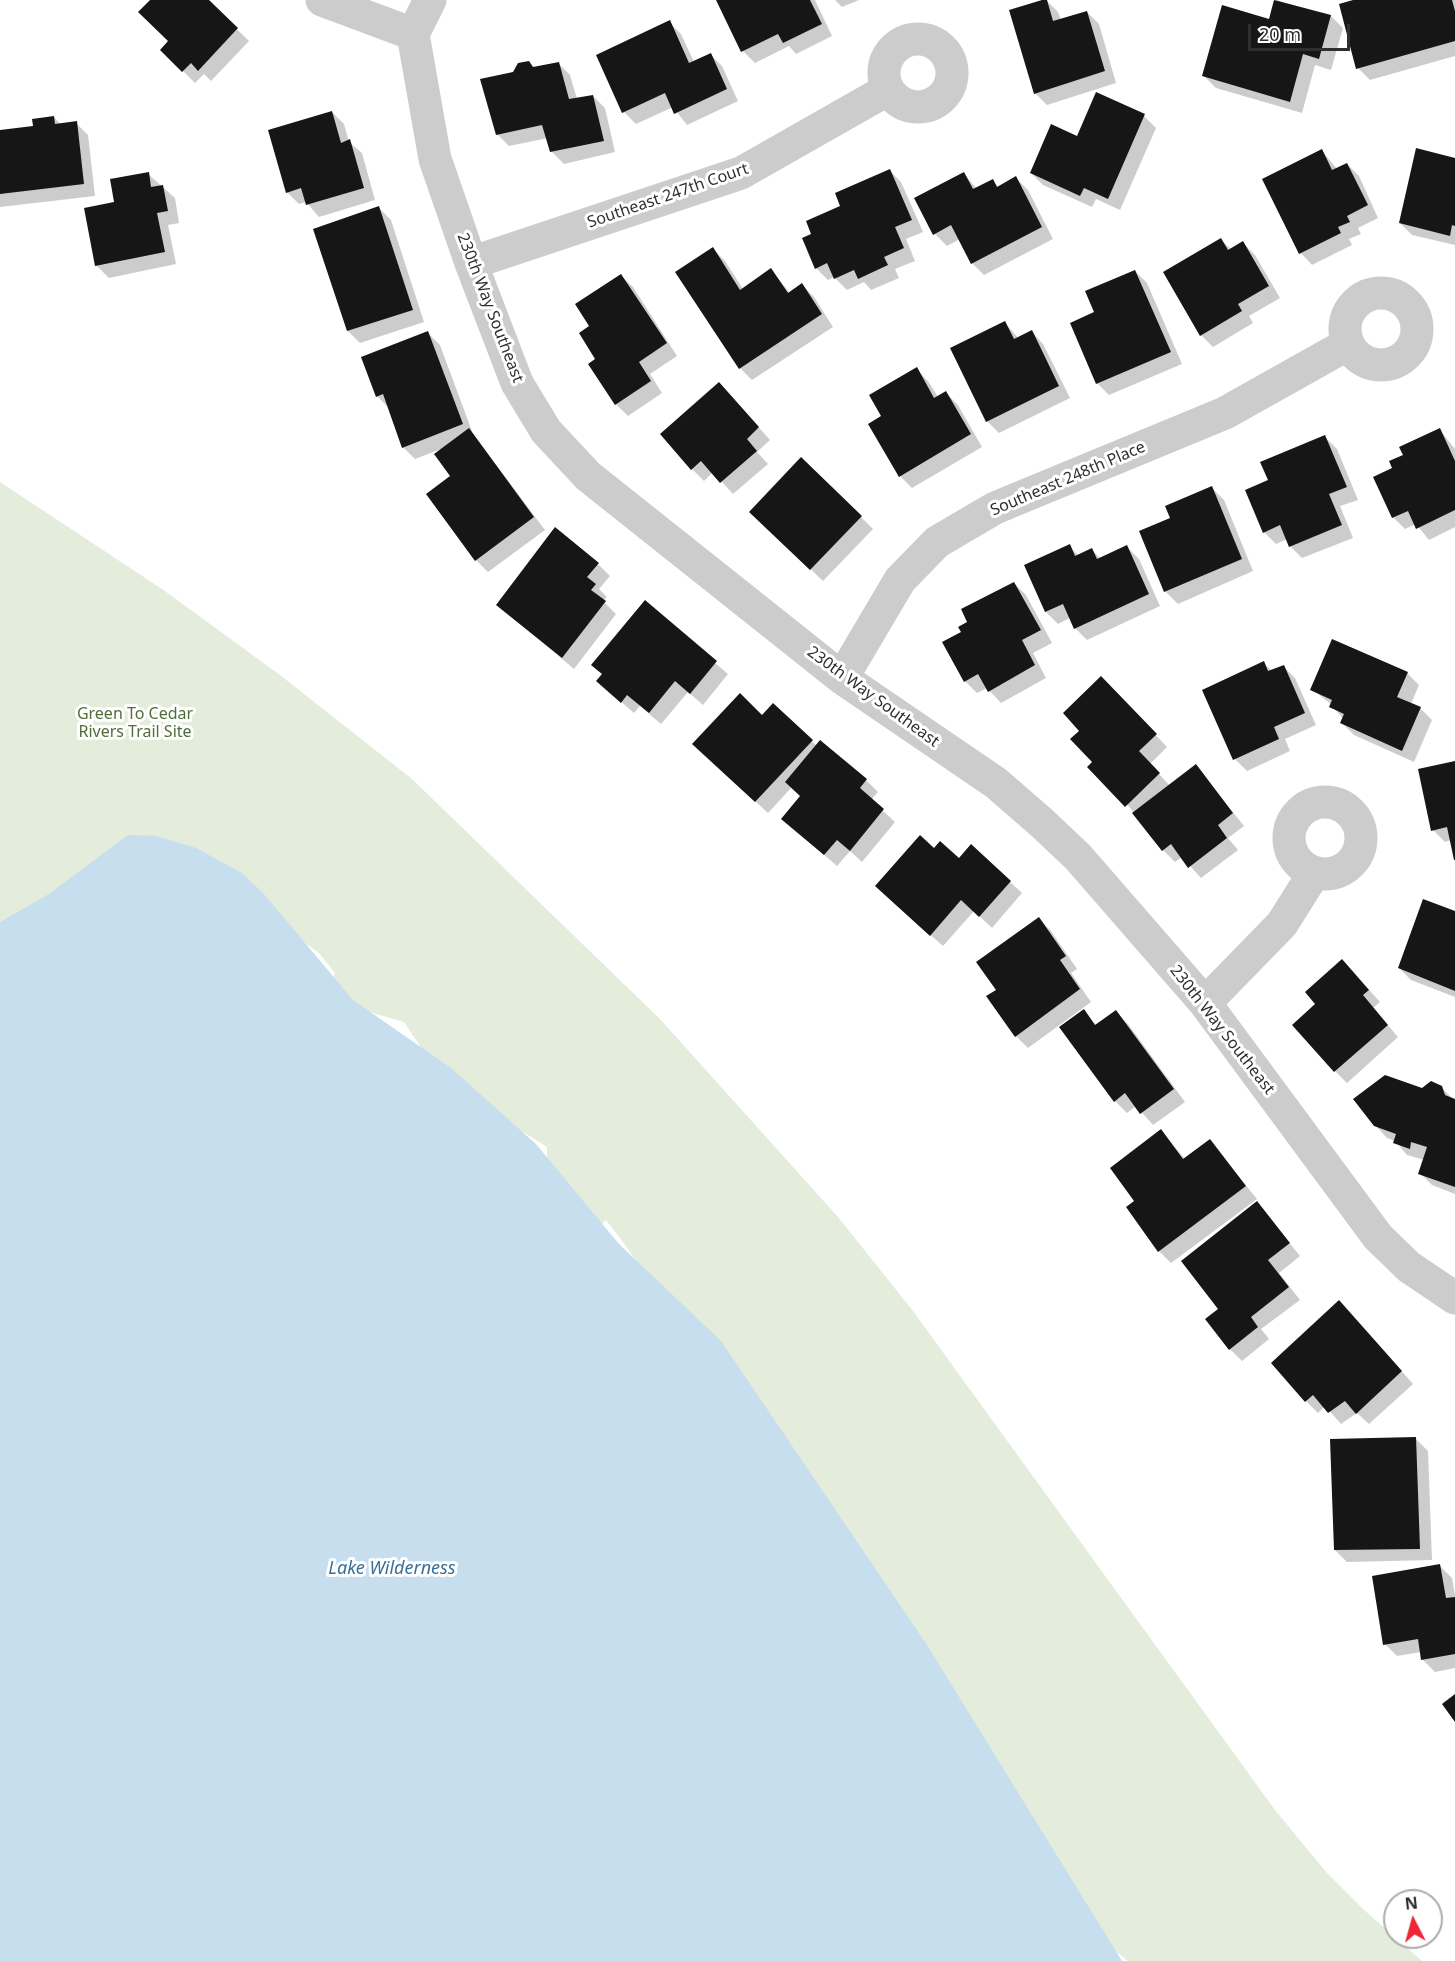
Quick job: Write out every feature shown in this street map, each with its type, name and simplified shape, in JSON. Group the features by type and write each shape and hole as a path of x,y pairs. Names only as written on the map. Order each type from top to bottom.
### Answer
{"street":[{"path":"322,0 413,34 430,0"},
{"name":"230th Way Southeast","path":"413,34 435,159 471,263 517,383 546,430 588,476 842,678 996,783 1078,857 1204,1003 1378,1237 1409,1268 1455,1298"},
{"name":"Southeast 247th Court","path":"471,263 741,173 887,90"},
{"name":"Southeast 248th Place","path":"842,678 900,580 937,542 995,508 1225,413 1348,344"},
{"path":"1204,1003 1282,924 1298,902 1314,873"}],"green space":[{"name":"Green To Cedar Rivers Trail Site","path":"0,482 162,589 280,675 412,779 660,1019 838,1217 913,1311 1275,1810 1327,1873 1383,1927 1383,1949 1408,1949 1422,1961 1128,1961 1113,1949 623,1242 606,1220 600,1226 547,1168 547,1147 444,1082 404,1022 366,1011 320,1004 335,973 319,953 275,922 110,870 0,922"}],"water":[{"name":"Lake Wilderness","path":"128,835 156,836 196,848 242,873 263,893 353,1000 451,1068 536,1144 619,1244 721,1341 927,1645 1122,1961 0,1961 0,922 49,894"}],"building":[{"path":"150,0 209,0 238,28 198,71 191,63 182,72 160,50 168,41 138,12"},
{"path":"716,0 810,0 822,24 783,43 778,34 741,52"},
{"path":"1047,0 1053,21 1087,11 1105,71 1034,94 1009,10"},
{"path":"1274,0 1331,15 1319,59 1303,54 1290,102 1202,76 1222,5 1269,19"},
{"path":"1353,0 1452,0 1455,11 1455,41 1356,69 1339,4"},
{"path":"670,20 689,63 711,53 727,89 674,114 665,93 622,113 596,55"},
{"path":"529,61 533,67 559,62 569,99 593,95 604,141 550,152 542,125 496,135 480,79 513,72 518,63"},
{"path":"1096,92 1145,114 1108,199 1084,188 1080,196 1030,173 1051,124 1077,136"},
{"path":"332,111 341,143 350,139 364,188 306,205 301,188 286,193 268,130"},
{"path":"54,116 55,124 77,121 84,184 0,194 0,130 33,126 32,119"},
{"path":"1416,148 1455,158 1455,226 1452,225 1450,236 1399,223"},
{"path":"1322,149 1332,170 1347,163 1368,205 1347,216 1350,222 1338,227 1341,233 1299,254 1262,179"},
{"path":"890,169 912,220 895,227 904,248 884,257 888,265 858,279 854,270 834,279 827,263 815,269 802,238 811,234 806,221 840,206 835,193"},
{"path":"149,172 151,187 163,185 168,211 157,213 165,252 95,266 84,208 114,202 110,179"},
{"path":"964,172 973,189 993,179 997,187 1016,176 1042,227 971,264 951,225 933,235 914,198"},
{"path":"379,206 413,310 347,331 313,229"},
{"path":"1221,238 1228,250 1243,241 1269,286 1238,304 1242,311 1200,336 1163,272"},
{"path":"713,247 740,290 771,268 788,293 802,283 822,314 739,369 675,272"},
{"path":"1135,270 1171,352 1096,384 1070,323 1094,312 1085,291"},
{"path":"621,274 667,343 639,362 651,381 615,405 588,364 595,359 579,333 589,326 575,304"},
{"path":"1005,321 1014,339 1032,330 1059,386 986,422 950,348"},
{"path":"428,331 463,424 402,448 383,394 376,397 361,357"},
{"path":"917,367 934,398 946,391 971,434 899,477 868,424 881,416 869,395"},
{"path":"719,382 759,427 747,439 757,451 720,483 701,461 691,470 660,434"},
{"path":"469,428 534,517 475,561 426,494 450,476 434,454"},
{"path":"1440,428 1455,461 1455,510 1416,529 1408,511 1392,518 1373,477 1392,468 1389,461 1403,455 1399,447"},
{"path":"1325,435 1347,487 1329,494 1342,525 1289,547 1280,525 1263,533 1245,490 1268,480 1260,462"},
{"path":"801,457 862,516 810,570 749,512"},
{"path":"1212,486 1242,559 1164,592 1139,531 1170,518 1165,506"},
{"path":"555,527 599,563 587,577 596,584 591,590 606,601 562,658 496,605"},
{"path":"1070,544 1075,556 1092,548 1097,559 1127,545 1149,594 1074,629 1063,604 1045,612 1024,565"},
{"path":"1014,582 1041,630 1022,640 1035,665 988,692 978,674 964,682 942,642 961,632 958,627 967,622 961,609"},
{"path":"645,600 717,661 690,694 675,681 649,713 627,695 621,703 596,681 602,674 591,665"},
{"path":"1332,639 1408,672 1397,697 1421,707 1402,751 1340,723 1344,714 1329,707 1332,700 1310,690"},
{"path":"1264,661 1268,671 1284,665 1305,713 1274,727 1279,739 1233,760 1202,690"},
{"path":"1101,676 1157,734 1139,751 1160,773 1125,807 1087,767 1092,762 1070,739 1079,731 1063,713"},
{"path":"740,693 762,715 773,703 813,740 755,802 692,744"},
{"path":"820,740 867,779 860,788 884,809 850,851 837,840 824,855 781,819 800,796 785,782"},
{"path":"1455,761 1454,860 1447,827 1431,831 1418,769"},
{"path":"1196,764 1233,813 1218,825 1227,838 1188,868 1171,844 1162,851 1132,813"},
{"path":"920,835 934,848 940,841 959,858 971,844 1011,881 979,917 961,900 930,936 875,886"},
{"path":"1423,899 1455,911 1455,991 1398,968"},
{"path":"1039,917 1066,956 1060,960 1080,989 1015,1037 986,996 996,990 976,962"},
{"path":"1342,959 1369,990 1363,995 1388,1025 1334,1072 1292,1025 1315,1004 1305,992"},
{"path":"1084,1009 1095,1025 1116,1010 1174,1089 1140,1114 1125,1093 1114,1102 1059,1027"},
{"path":"1385,1075 1422,1088 1431,1081 1442,1086 1445,1095 1455,1099 1455,1187 1418,1174 1427,1147 1411,1142 1410,1149 1393,1143 1396,1134 1374,1126 1353,1099"},
{"path":"1161,1129 1183,1159 1210,1139 1246,1186 1158,1252 1126,1207 1134,1201 1110,1168"},
{"path":"1257,1201 1290,1243 1268,1260 1289,1287 1251,1317 1258,1327 1229,1350 1205,1319 1218,1309 1181,1261"},
{"path":"1339,1300 1402,1371 1356,1414 1345,1401 1328,1413 1313,1395 1305,1402 1271,1363"},
{"path":"1416,1437 1420,1549 1334,1550 1330,1439"},
{"path":"1440,1564 1446,1598 1455,1597 1455,1654 1421,1660 1418,1639 1383,1645 1372,1576"},
{"path":"1455,1694 1455,1722 1442,1704"}]}
